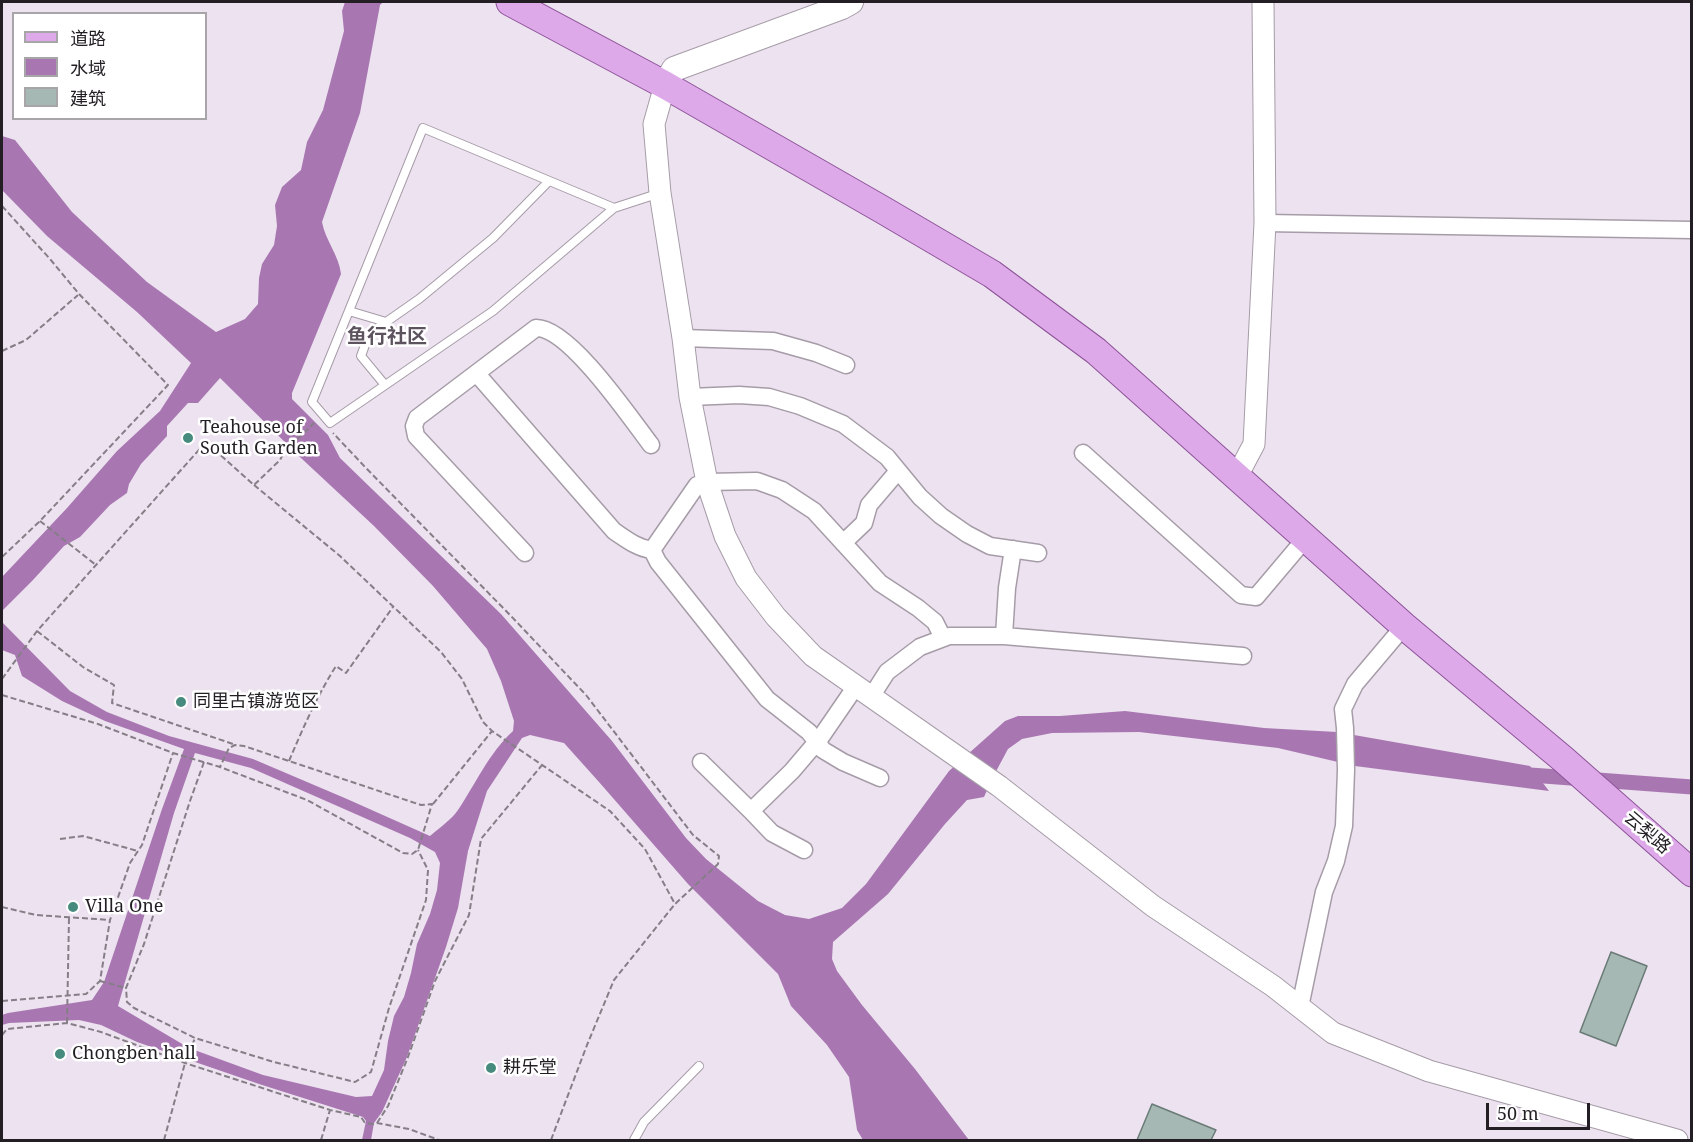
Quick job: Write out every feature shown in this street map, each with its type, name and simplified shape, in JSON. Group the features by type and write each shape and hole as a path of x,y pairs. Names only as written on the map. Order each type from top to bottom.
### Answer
{"main road":[{"name":"云梨路","path":"510,2 665,85 992,274 1096,351 1404,626 1563,759 1692,873"},
{"path":"665,85 674,69 851,2"}],"street":[{"path":"1236,478 1254,444 1265,223 1263,2"},
{"path":"665,85 654,124 660,193 690,397 707,482 725,536 746,578 776,617 813,656 999,786 1153,906 1273,986 1333,1033 1429,1071 1677,1140"},
{"path":"1265,223 1692,230"},
{"path":"525,553 416,436 414,426 417,418 536,328 543,328 564,340 593,370 651,446"},
{"path":"683,338 773,341 816,353 846,366"},
{"path":"477,374 614,531 643,549 652,550"},
{"path":"690,397 739,395 769,397 800,406 843,424 887,457 920,497 941,516 967,534 990,546 1038,553"},
{"path":"1083,453 1241,595 1256,597 1305,539"},
{"path":"843,543 864,523 869,505 898,471"},
{"path":"652,550 697,485 707,482 758,481 782,490 814,511 880,583 935,622 943,638"},
{"path":"1004,636 1007,588 1013,549"},
{"path":"652,550 658,562 767,699 809,732 823,750 843,762 880,778"},
{"path":"1300,1007 1324,892 1336,861 1344,826 1346,728 1343,709 1354,684 1404,626"},
{"path":"751,811 792,771 863,692 920,647 949,636 1004,636 1243,656"},
{"path":"701,762 772,833 804,850"}],"lane":[{"path":"614,207 423,128 312,402 318,417 330,423 493,311 614,207 660,193"},
{"path":"385,385 361,356 369,334 419,299 494,238 549,181"},
{"path":"349,311 386,322"},
{"path":"634,1140 644,1122 699,1066"}],"path":[{"path":"2,206 80,294 168,385 40,521 2,557"},
{"path":"2,351 26,340 80,294"},
{"path":"254,485 318,417 586,695 693,835 719,856 718,864 675,904 614,980 551,1140"},
{"path":"2,679 37,631 206,442 254,485 340,555 441,652 462,679 483,722 492,731 610,811 645,849 675,904"},
{"path":"40,521 96,566"},
{"path":"289,761 308,717 336,666 346,673 394,606"},
{"path":"37,631 83,667 114,685 112,703 421,804 432,804"},
{"path":"2,695 98,724 307,800 403,853 412,854 418,850 432,804 492,731"},
{"path":"220,767 229,748 240,746"},
{"path":"2,1002 86,993 100,981 110,920 130,863 142,845 173,753"},
{"path":"204,762 144,944 126,988 127,1002 134,1008 195,1038 274,1062 355,1082 371,1072 389,1008 426,900 428,870 418,850"},
{"path":"377,1122 388,1106 435,981 469,915 481,839 542,765"},
{"path":"60,839 83,836 138,851"},
{"path":"2,907 36,915 110,920"},
{"path":"67,1023 69,918"},
{"path":"100,981 126,988"},
{"path":"2,1035 7,1029 67,1023 101,1032 185,1064 330,1110 361,1117 365,1123 377,1122 409,1129 439,1140"},
{"path":"164,1140 185,1064 195,1038"},
{"path":"321,1140 330,1110"}],"water":[{"path":"345,2 383,2 380,5 360,113 322,222 338,260 341,274 292,393 292,399 328,435 340,458 501,614 612,741 686,838 706,859 758,901 785,915 809,919 842,908 866,884 949,771 1005,721 1018,716 1060,716 1125,711 1264,728 1337,732 1530,766 1549,791 1355,766 1278,748 1139,732 1052,733 1022,739 1008,749 984,797 967,800 888,894 833,942 832,959 837,971 969,1140 863,1140 857,1130 849,1077 827,1045 791,1006 778,974 688,884 564,743 530,735 522,738 487,791 468,851 458,908 446,947 407,1057 382,1112 374,1123 371,1140 362,1140 366,1121 363,1117 137,1042 101,1025 79,1020 2,1025 2,1015 8,1013 92,1000 104,982 184,749 105,721 62,701 22,676 15,655 2,650 2,622 70,691 107,712 169,736 253,759 430,836 455,814 490,759 513,731 514,721 501,681 487,649 433,586 374,526 220,378 198,403 188,403 167,426 167,436 141,464 129,484 127,493 110,505 80,537 64,546 2,611 2,577 117,451 160,411 191,363 137,312 47,236 2,190 2,136 15,140 72,212 147,282 216,332 245,319 258,304 262,264 274,245 277,226 275,205 282,187 301,170 307,142 323,110 344,31 342,11","holes":["195,753 251,768 410,838 435,852 440,863 437,890 430,914 417,944 404,997 394,1016 384,1070 372,1096 356,1097 263,1075 189,1048 118,1006 174,813"]}],"building":[{"path":"1611,952 1647,966 1616,1046 1580,1032"},
{"path":"1152,1104 1216,1130 1211,1140 1137,1140"}],"waterway":[{"path":"1517,774 1692,787"}],"place":[{"name":"Teahouse of South Garden","path":"188,438"},
{"name":"同里古镇游览区","path":"181,702"},
{"name":"Villa One","path":"73,907"},
{"name":"Chongben hall","path":"60,1054"},
{"name":"耕乐堂","path":"491,1068"}],"district":[{"name":"鱼行社区","path":"387,337"}]}
